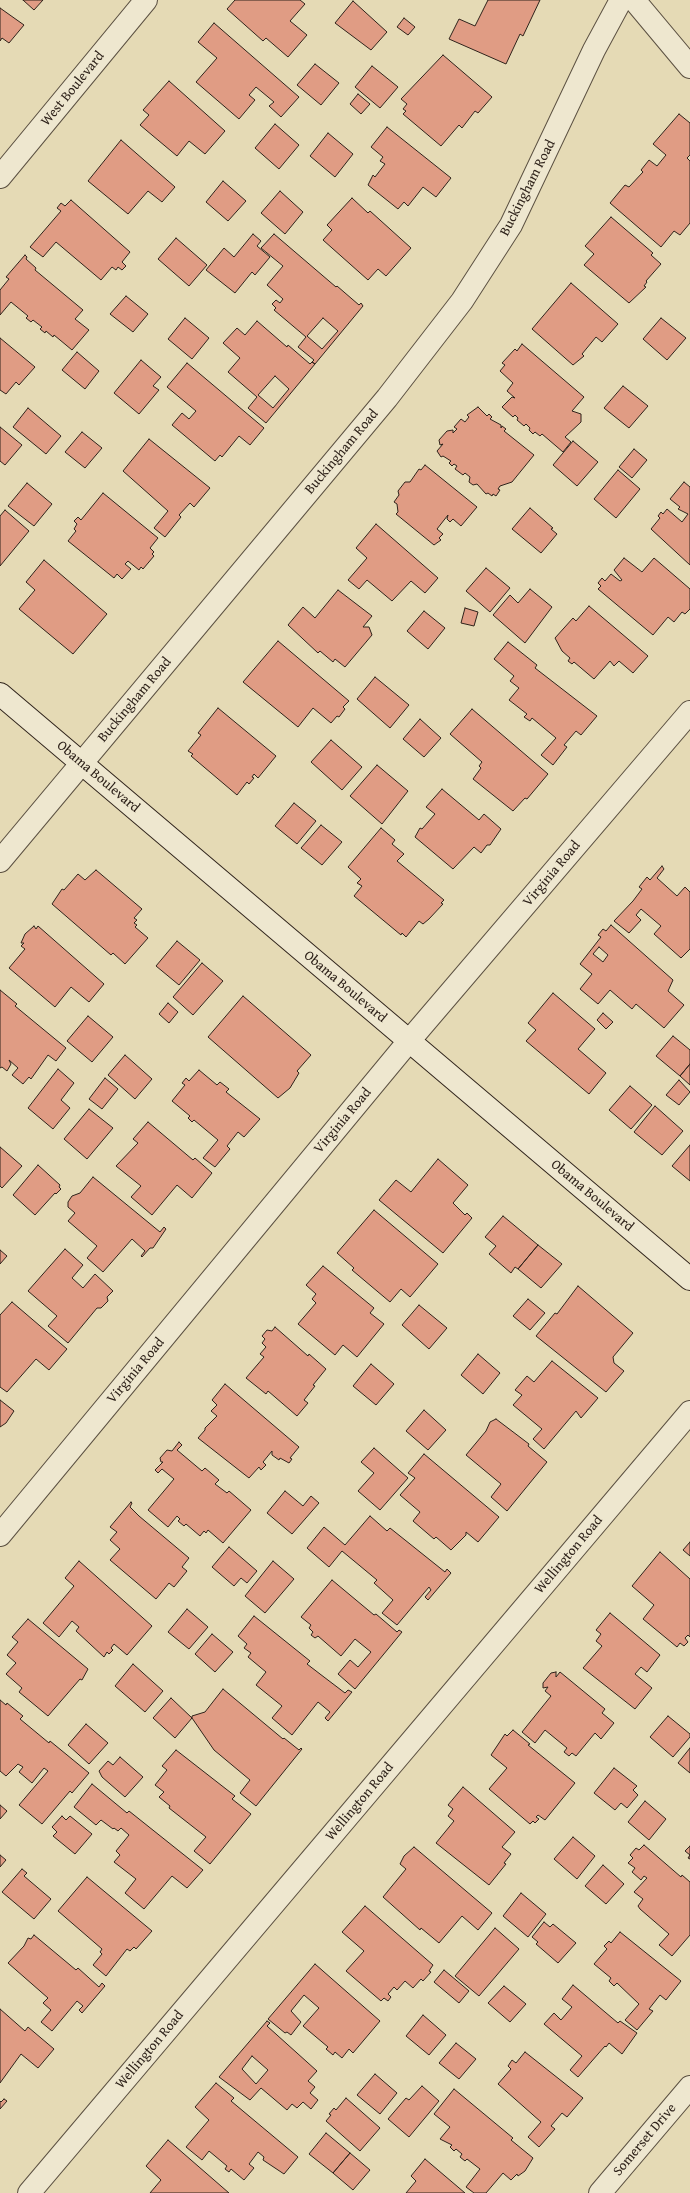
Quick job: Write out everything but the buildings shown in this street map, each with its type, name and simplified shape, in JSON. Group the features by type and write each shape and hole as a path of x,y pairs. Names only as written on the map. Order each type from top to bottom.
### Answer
{"street":[{"name":"West Boulevard","path":"0,177 146,0"},
{"name":"Buckingham Road","path":"0,861 387,398 462,301 511,225 599,40 621,0"},
{"path":"634,0 690,67"},
{"name":"Obama Boulevard","path":"0,694 690,1279"},
{"name":"Virginia Road","path":"0,1535 409,1041 690,712"},
{"name":"Wellington Road","path":"29,2193 690,1412"},
{"name":"Somerset Drive","path":"600,2193 690,2086"}]}
